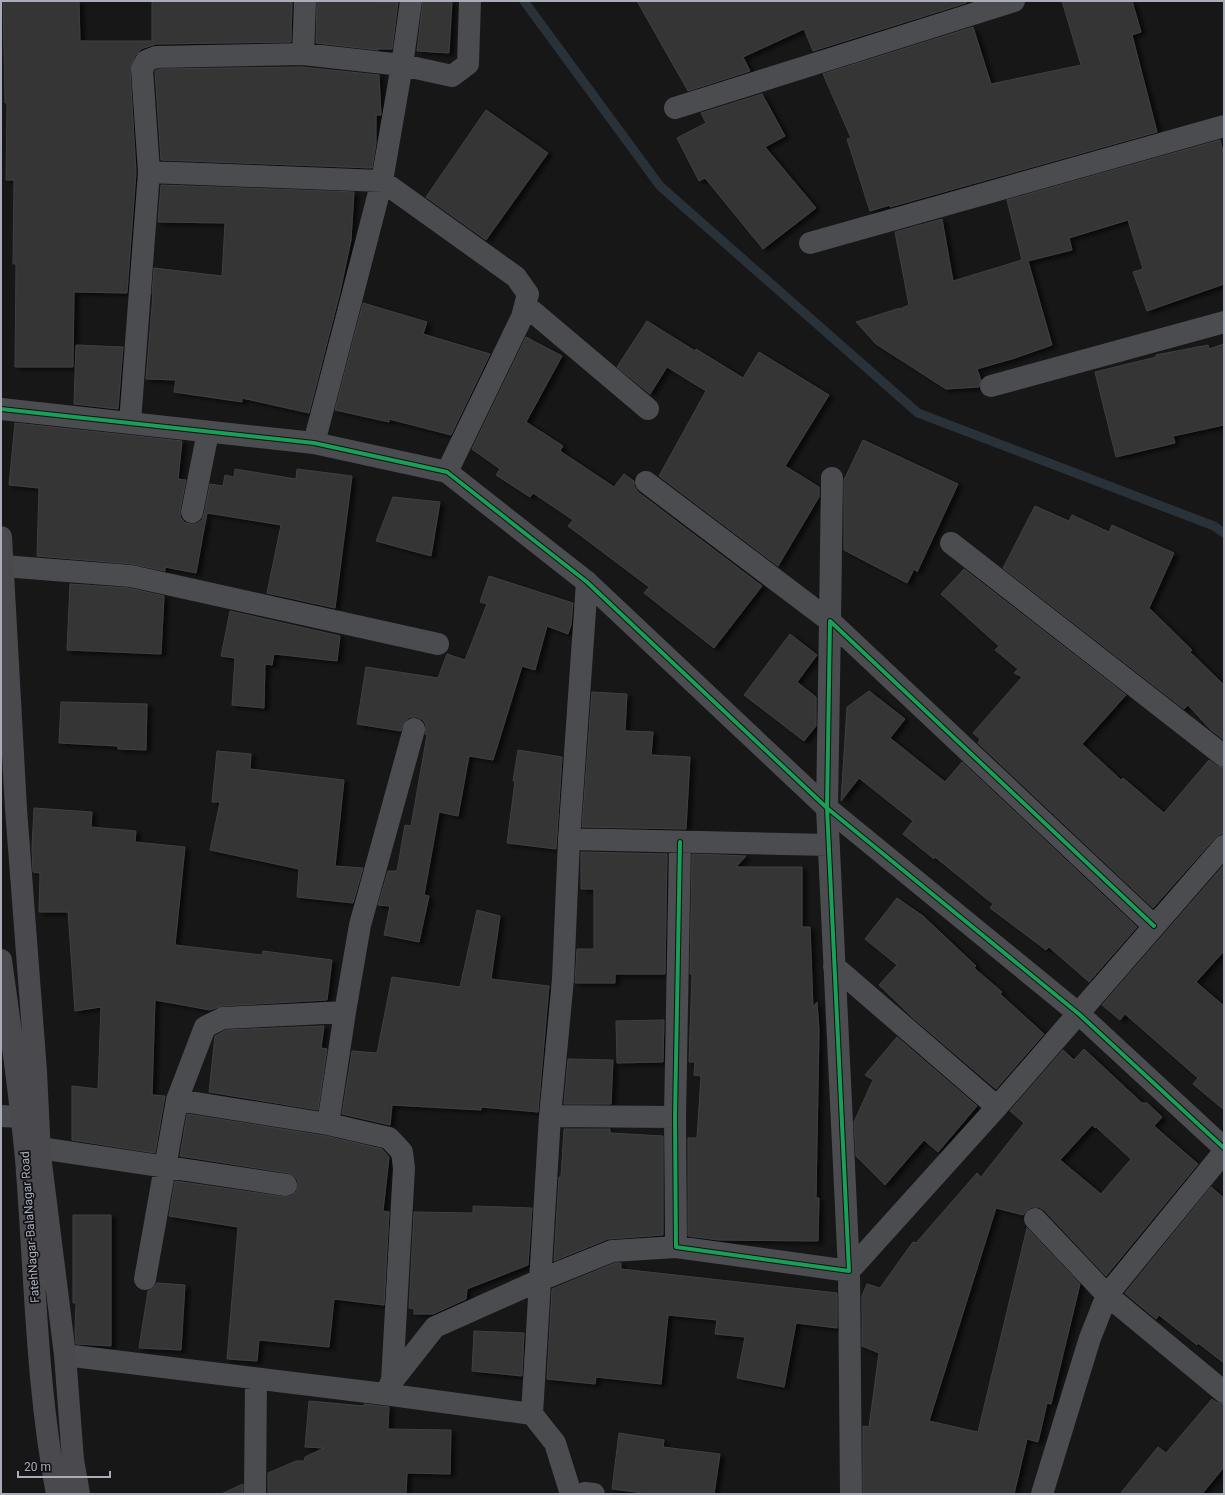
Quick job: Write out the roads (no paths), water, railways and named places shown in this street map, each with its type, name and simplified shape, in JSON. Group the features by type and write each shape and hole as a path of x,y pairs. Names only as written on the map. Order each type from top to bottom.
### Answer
{"main road":[{"path":"1,537 16,809 36,1071 40,1148 65,1356 73,1460 79,1494"},
{"name":"FatehNagar-BalaNagar Road","path":"1,960 11,1116 26,1158 39,1356 57,1494"}],"street":[{"path":"303,54 305,1"},
{"path":"314,442 382,181 412,1"},
{"path":"130,422 150,172 142,70 146,61 156,57 303,54 402,65 452,76 468,64 470,1"},
{"path":"675,108 1014,1"},
{"path":"810,243 1224,126"},
{"path":"150,172 382,181 516,277 528,294 522,316 447,472"},
{"path":"525,305 648,409"},
{"path":"991,386 1224,322"},
{"path":"1,409 314,442 447,472 587,582 827,808 1079,1014 1224,1148"},
{"path":"192,512 208,432"},
{"path":"832,478 827,808 849,1271 851,1494"},
{"path":"646,482 830,621 1154,926"},
{"path":"951,544 1224,756"},
{"path":"3,566 131,576 438,644"},
{"path":"532,1414 550,1116 563,979 568,839 587,582"},
{"path":"328,1124 360,925 414,729"},
{"path":"568,839 829,845"},
{"path":"676,1247 675,1117 680,842"},
{"path":"849,1271 997,1107 1224,846"},
{"path":"834,966 997,1107"},
{"path":"145,1279 177,1100 205,1027 223,1018 345,1012"},
{"path":"177,1100 328,1124 389,1138 402,1152 404,1168 388,1387"},
{"path":"550,1116 675,1117"},
{"path":"40,1148 286,1185"},
{"path":"1042,1494 1090,1338 1107,1295 1224,1152"},
{"path":"1034,1219 1107,1295 1224,1392"},
{"path":"388,1387 435,1327 540,1280 612,1251 676,1247 849,1271"},
{"path":"65,1356 256,1379 388,1387 532,1414 555,1443 571,1494"},
{"path":"255,1494 256,1379"},
{"path":"584,1494 594,1494"}],"waterway":[{"path":"524,1 660,186 918,413 1214,526 1224,533"}]}
